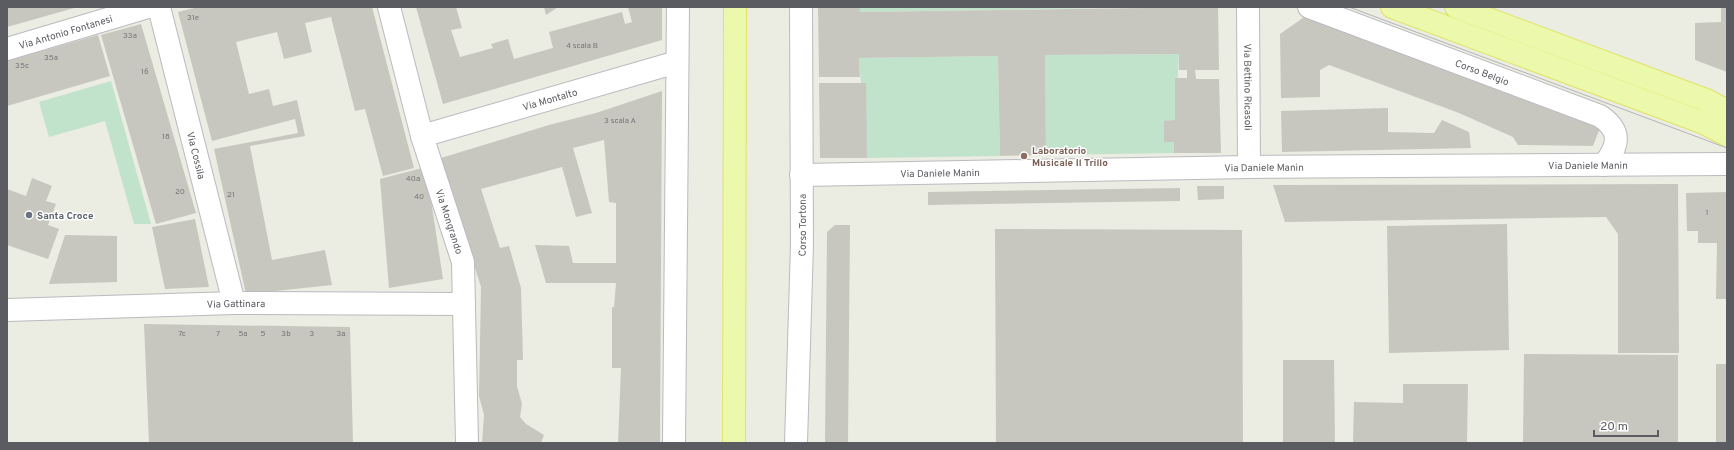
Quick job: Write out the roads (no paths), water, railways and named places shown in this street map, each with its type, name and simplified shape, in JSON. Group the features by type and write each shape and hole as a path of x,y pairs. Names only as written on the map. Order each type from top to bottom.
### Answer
{"main road":[{"path":"734,443 735,7"},
{"path":"1392,7 1704,123 1727,135"},
{"path":"1456,7 1699,97 1727,111"}],"street":[{"name":"Via Antonio Fontanesi","path":"7,49 148,7"},
{"name":"Via Cossila","path":"159,7 234,303"},
{"name":"Via Mongrando","path":"389,7 422,136 463,262 467,443"},
{"path":"674,443 678,7"},
{"name":"Corso Tortona","path":"796,443 802,244 800,7"},
{"name":"Via Bettino Ricasoli","path":"1248,7 1249,167"},
{"name":"Corso Belgio","path":"1309,7 1600,116 1611,123 1616,134 1617,144 1604,165"},
{"name":"Via Montalto","path":"422,136 677,62"},
{"name":"Via Daniele Manin","path":"801,175 1249,167 1727,164"},
{"name":"Via Gattinara","path":"7,310 234,303 464,304"}],"tram line":[{"path":"1349,7 1727,148"}],"place":[{"name":"Laboratorio Musicale Il Trillo","path":"1024,156"},
{"name":"Santa Croce","path":"29,215"}]}
